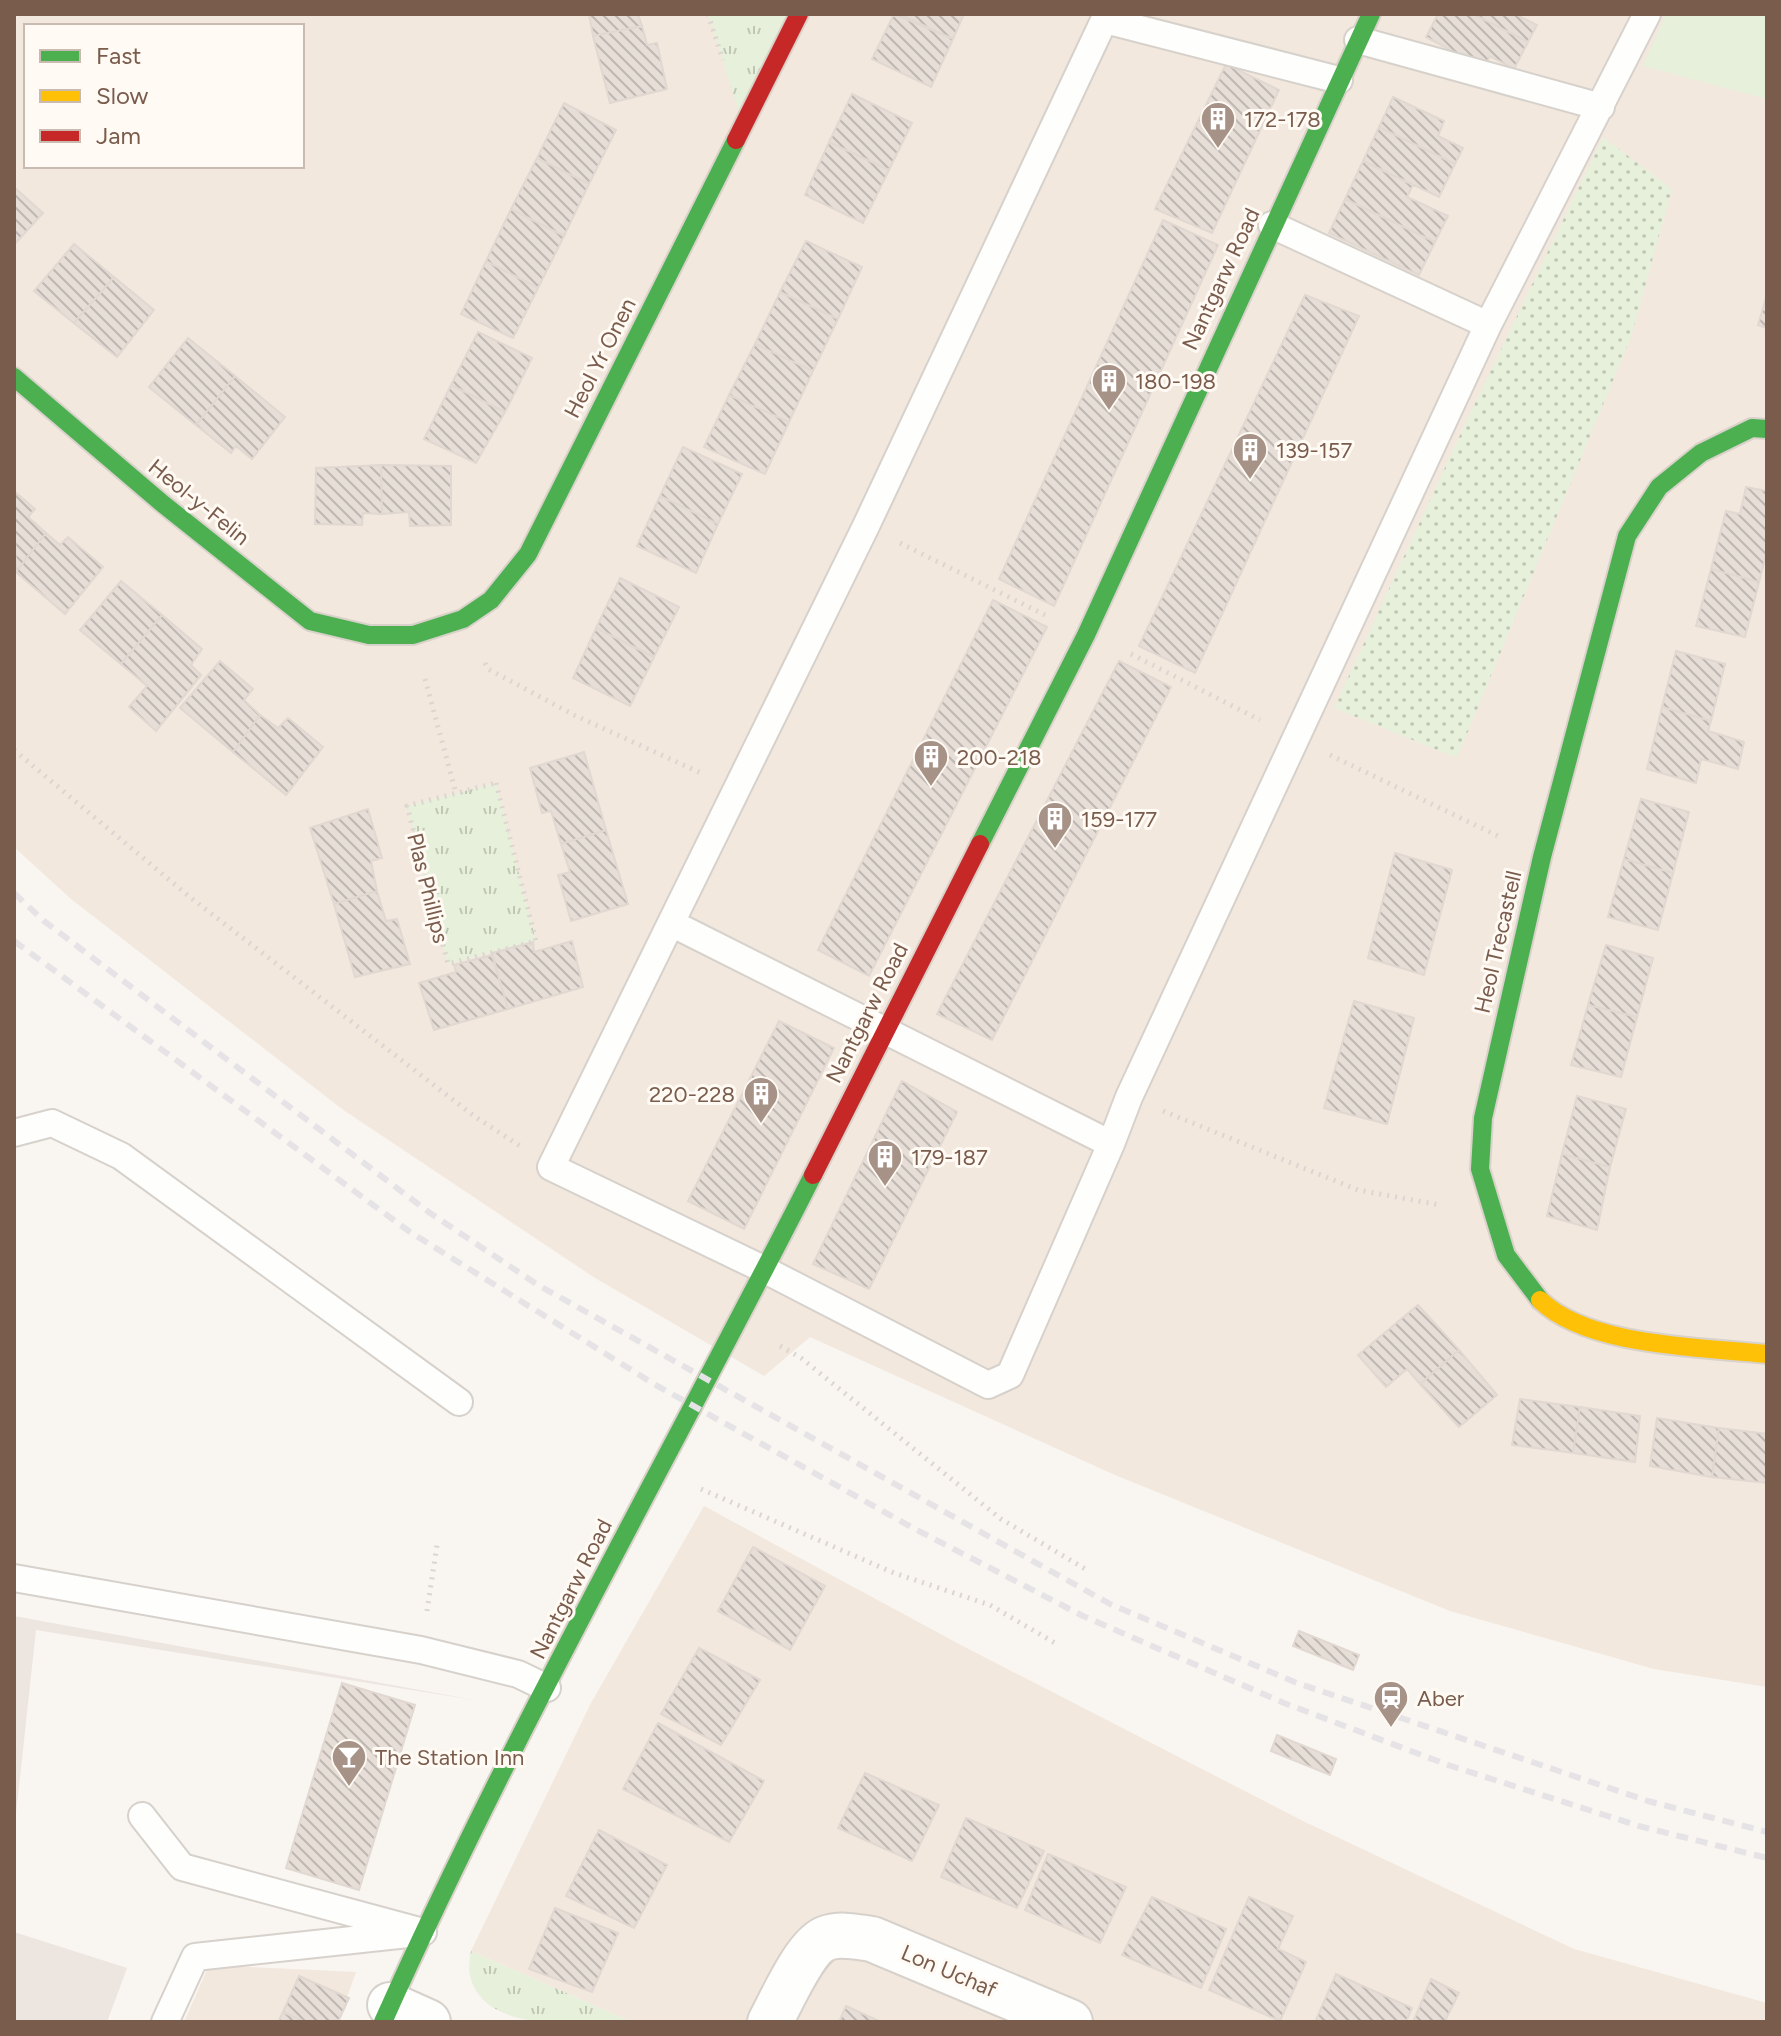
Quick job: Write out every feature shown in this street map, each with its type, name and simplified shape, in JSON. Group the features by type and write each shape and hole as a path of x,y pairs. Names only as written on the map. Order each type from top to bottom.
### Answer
{"street":[{"name":"Heol Yr Onen","path":"369,635 413,635 463,619 491,600 528,554 799,14"},
{"name":"Nantgarw Road","path":"400,2016 423,1932 765,1270 1086,635 1371,14"},
{"name":"Heol-y-Felin","path":"14,377 175,514 310,621 369,635"},
{"name":"Heol Trecastell","path":"1767,429 1752,428 1701,453 1659,487 1627,536 1542,857 1483,1118 1480,1169 1506,1255 1543,1303 1588,1329 1639,1340 1767,1354"},
{"name":"Lon Uchaf","path":"770,2022 808,1953 823,1938 843,1935 872,1939 1070,2022"}],"lane":[{"path":"1339,80 1106,17 866,526 551,1167 765,1270 988,1385 1010,1375 1129,1097 1488,325 1647,14"},
{"path":"1358,40 1601,107"},
{"path":"1272,225 1488,325"},
{"path":"671,923 1111,1144"},
{"path":"14,1133 52,1123 121,1156 459,1402"},
{"path":"14,1578 421,1650 518,1674 547,1688"},
{"path":"142,1816 182,1867 423,1932"},
{"path":"165,2022 195,1957 423,1932"}],"path":[{"path":"866,526 1086,635"},
{"path":"463,619 488,669 574,715 737,788"},
{"path":"413,635 456,793"},
{"path":"14,750 191,898 474,1116 551,1167"},
{"name":"Plas Phillips","path":"496,783 536,941 448,964 407,806 456,793 496,783"},
{"path":"1129,1097 1358,1190 1492,1214"},
{"path":"738,1321 801,1358 1001,1519 1087,1570"},
{"path":"659,1470 894,1573 990,1605 1055,1643"},
{"path":"421,1650 437,1545"}],"shaded area":[{"path":"14,14 1767,14 1767,1687 1654,1669 1450,1611 1115,1475 810,1337 764,1376 595,1278 342,1109 71,899 14,847"},
{"path":"704,1506 957,1643 1303,1821 1574,1949 1767,2003 1767,2022 632,2022 471,1951 591,1703"},
{"path":"14,1616 474,1700 36,1630 14,1832"},
{"path":"14,1932 127,1968 107,2022 14,2022"},
{"path":"209,1965 356,1972 338,2022 184,2022"}],"green space":[{"path":"708,14 799,14 743,126"},
{"path":"1666,14 1767,14 1767,99 1643,66"},
{"path":"1603,137 1672,189 1631,337 1457,758 1334,708 1466,422"},
{"path":"496,783 536,941 448,964 407,806"},
{"path":"471,1951 632,2022 538,2022 515,2017 495,2008 479,1995 470,1976"}],"building":[{"path":"589,14 638,14 642,26 593,36"},
{"path":"894,14 953,39 931,87 872,59"},
{"path":"899,14 964,14 953,39"},
{"path":"1438,14 1473,14 1528,42 1514,69 1490,56 1484,68 1426,37"},
{"path":"1473,14 1515,14 1537,25 1528,42"},
{"path":"642,26 647,45 657,43 667,89 610,103 593,36"},
{"name":"172-178","path":"1226,64 1279,90 1212,233 1155,209"},
{"path":"852,94 912,123 889,170 829,142"},
{"path":"1393,97 1444,121 1438,136 1463,148 1455,164 1379,127"},
{"path":"564,103 616,130 589,184 537,158"},
{"path":"1379,127 1455,164 1439,197 1363,161"},
{"path":"829,142 889,170 863,223 805,195"},
{"path":"537,158 589,184 564,236 511,209"},
{"path":"1363,161 1413,185 1407,197 1448,216 1435,242 1345,199"},
{"path":"14,187 43,213 14,245"},
{"path":"1345,199 1435,242 1419,275 1329,233"},
{"path":"511,209 564,236 538,288 486,261"},
{"name":"180-198","path":"1163,220 1218,245 1054,606 999,579"},
{"path":"806,241 862,267 838,319 780,292"},
{"path":"74,244 114,277 74,323 34,291"},
{"path":"486,261 538,288 513,338 461,314"},
{"path":"114,277 154,310 117,357 74,323"},
{"path":"780,292 838,319 813,371 755,344"},
{"path":"1767,294 1767,328 1758,325"},
{"name":"139-157","path":"1305,295 1359,316 1195,673 1139,646"},
{"path":"478,332 532,358 505,412 451,385"},
{"path":"188,338 235,376 196,425 149,387"},
{"path":"755,344 813,371 789,422 729,395"},
{"path":"235,376 285,417 252,459 236,446 231,453 196,425"},
{"path":"451,385 505,412 476,463 424,439"},
{"path":"729,395 789,422 765,474 704,447"},
{"path":"683,447 742,474 718,524 660,496"},
{"path":"381,465 382,514 363,513 362,525 315,524 316,468"},
{"path":"381,465 451,466 451,525 410,526 409,512 382,514"},
{"path":"1746,487 1767,491 1767,551 1759,582 1711,569 1726,511 1740,514"},
{"path":"14,491 35,509 28,517 46,533 16,572"},
{"path":"660,496 718,524 696,573 637,546"},
{"path":"46,533 60,545 68,537 103,567 65,614 16,572"},
{"path":"1711,569 1759,582 1745,637 1696,626"},
{"path":"620,578 679,607 654,657 596,628"},
{"path":"121,581 162,615 121,664 80,630"},
{"name":"200-218","path":"993,600 1047,627 869,976 818,950"},
{"path":"162,615 202,649 191,665 201,675 156,731 129,707 147,686 121,664"},
{"path":"596,628 654,657 630,706 573,678"},
{"path":"1676,651 1725,664 1711,721 1662,707"},
{"path":"220,661 253,689 244,700 260,715 233,752 180,708"},
{"name":"159-177","path":"1119,661 1171,687 992,1040 937,1014"},
{"path":"1662,707 1711,721 1708,731 1744,742 1738,769 1701,759 1696,783 1647,769"},
{"path":"260,715 278,728 288,718 323,747 286,795 233,752"},
{"path":"584,752 606,830 561,844 551,811 542,813 530,768"},
{"path":"1641,799 1689,812 1673,873 1624,859"},
{"path":"368,809 382,858 371,861 377,891 334,904 310,828"},
{"path":"606,830 628,904 571,921 558,875 570,872 561,844"},
{"path":"1395,853 1452,870 1424,975 1368,958"},
{"path":"1624,859 1673,873 1658,930 1608,917"},
{"path":"377,891 386,921 397,919 410,964 355,977 334,904"},
{"path":"572,941 583,987 508,1009 492,953 533,942 534,952"},
{"path":"1606,945 1653,958 1637,1017 1588,1005"},
{"path":"492,955 508,1009 434,1030 419,983 456,972 454,965"},
{"path":"1354,1001 1414,1018 1387,1124 1324,1108"},
{"path":"1588,1005 1637,1017 1621,1077 1571,1065"},
{"name":"220-228","path":"779,1021 834,1048 744,1229 688,1201"},
{"name":"179-187","path":"902,1081 957,1112 869,1289 813,1264"},
{"path":"1577,1096 1626,1109 1610,1167 1562,1154"},
{"path":"1562,1154 1610,1167 1597,1230 1547,1216"},
{"path":"1418,1305 1459,1350 1420,1384 1407,1369 1386,1387 1358,1355"},
{"path":"1459,1350 1497,1395 1459,1427 1420,1384"},
{"path":"1520,1399 1580,1407 1573,1453 1512,1445"},
{"path":"1580,1407 1640,1416 1635,1462 1573,1453"},
{"path":"1657,1418 1719,1428 1712,1477 1650,1466"},
{"path":"1719,1428 1767,1434 1767,1483 1712,1477"},
{"path":"753,1547 825,1586 790,1650 718,1611"},
{"path":"1299,1631 1359,1655 1353,1670 1293,1646"},
{"path":"699,1648 760,1680 721,1745 661,1714"},
{"path":"342,1683 415,1705 359,1890 286,1868"},
{"path":"658,1723 764,1781 729,1842 623,1789"},
{"path":"1277,1735 1336,1759 1330,1775 1271,1751"},
{"path":"865,1773 939,1805 912,1861 838,1828"},
{"path":"966,1818 1044,1851 1017,1908 941,1877"},
{"path":"599,1830 667,1865 634,1928 566,1896"},
{"path":"1048,1854 1126,1887 1100,1943 1025,1910"},
{"path":"1152,1897 1226,1929 1201,1988 1122,1955"},
{"path":"1249,1897 1293,1916 1278,1949 1306,1962 1280,2021 1209,1990"},
{"path":"555,1908 618,1933 592,1992 529,1969"},
{"path":"1336,1974 1412,2008 1406,2022 1315,2022"},
{"path":"299,1976 349,1998 338,2022 305,2022 283,2012"},
{"path":"1431,1979 1459,1993 1447,2022 1413,2022"},
{"path":"846,2006 881,2022 839,2022"},
{"path":"283,2012 305,2022 278,2022"}],"railway":[{"path":"14,893 44,921 430,1213 538,1285 1110,1604 1297,1683 1648,1801 1767,1832"},
{"path":"14,941 410,1232 654,1384 915,1529 1083,1616 1284,1703 1448,1765 1639,1826 1767,1858"}],"traffic: fast":[{"path":"980,844 1086,635 1371,14"},
{"path":"14,377 163,504 310,621 369,635 413,635 463,619 491,600 528,554 736,140"},
{"path":"1540,1300 1506,1255 1480,1169 1483,1118 1542,857 1627,536 1659,487 1701,453 1752,428 1767,429"},
{"path":"383,2022 484,1807 813,1175"}],"traffic: slow":[{"path":"1540,1300 1561,1316 1616,1336 1767,1354"}],"traffic: jam":[{"path":"736,140 799,14"},
{"path":"813,1175 980,844"}],"place":[{"name":"172-178","path":"1218,150"},
{"name":"180-198","path":"1109,412"},
{"name":"139-157","path":"1250,481"},
{"name":"200-218","path":"931,788"},
{"name":"159-177","path":"1055,850"},
{"name":"220-228","path":"761,1125"},
{"name":"179-187","path":"885,1188"},
{"name":"Aber","path":"1391,1729"},
{"name":"The Station Inn","path":"349,1788"}]}
